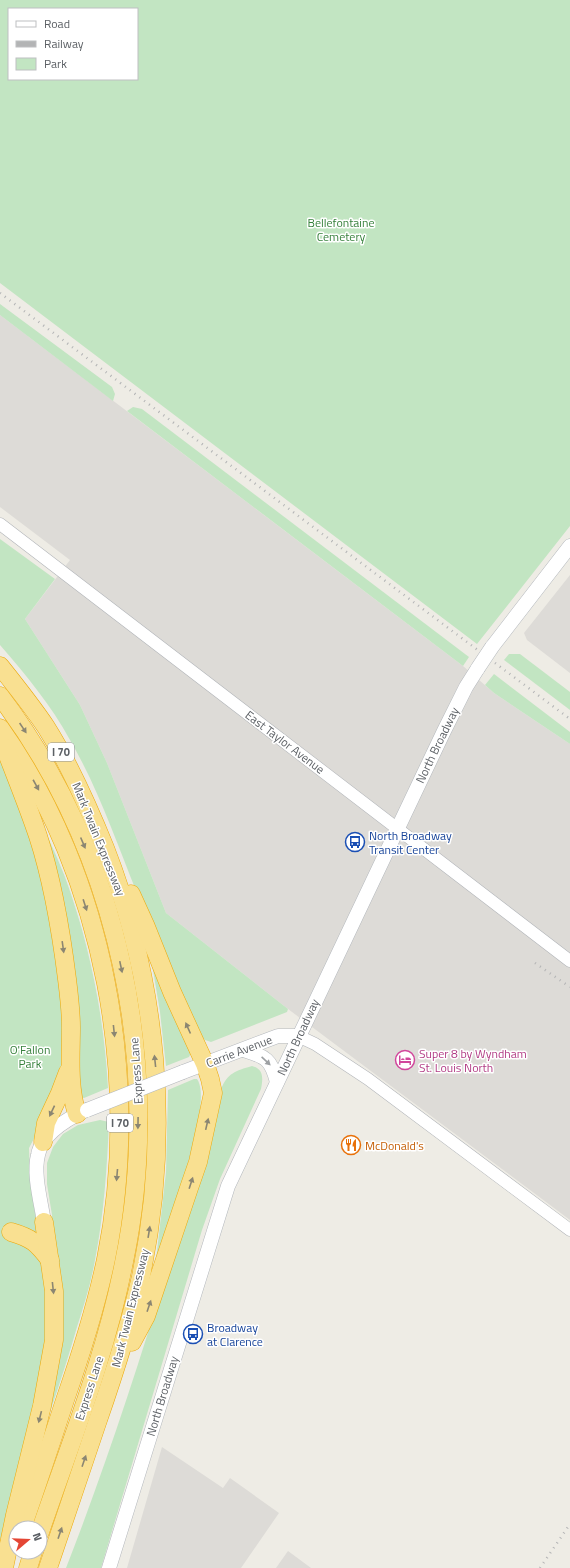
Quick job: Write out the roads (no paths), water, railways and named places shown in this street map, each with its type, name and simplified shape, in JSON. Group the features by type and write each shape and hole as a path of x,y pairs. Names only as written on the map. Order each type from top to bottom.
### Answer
{"highway":[{"name":"Mark Twain Expressway","path":"0,666 28,702 61,754 75,780 100,835 121,892 137,950 149,1008 156,1068 156,1159 147,1242 133,1307 112,1379 48,1568"},
{"name":"Express Lane","path":"0,696 32,740 47,767 73,821 96,876 114,934 122,970 132,1022 138,1076 137,1171 133,1209 123,1268 102,1348 44,1520"},
{"name":"I 70","path":"0,728 27,769 41,795 65,849 85,905 102,963 108,992 113,1022 119,1096 120,1140 115,1200 101,1281 84,1345 25,1520"},
{"path":"0,736 38,837 51,885 62,940 67,976 71,1025 70,1062 73,1101 82,1112"},
{"path":"100,835 146,927 172,992 205,1064 213,1093 198,1162 146,1316 112,1379"},
{"path":"43,1142 46,1123 65,1082 70,1062"},
{"path":"4,1568 15,1515 50,1370 54,1340 54,1291 44,1222"},
{"path":"11,1232 27,1236 40,1246 50,1261"}],"main road":[{"name":"North Broadway","path":"109,1568 222,1201 235,1170 444,731 478,668 492,647 570,546"},
{"name":"Carrie Avenue","path":"44,1222 36,1170 38,1154 43,1142 52,1132 82,1112 183,1072 278,1036 298,1036"},
{"path":"244,1050 261,1055 269,1062 274,1069 277,1082"}],"street":[{"name":"East Taylor Avenue","path":"0,524 570,961"},
{"name":"Carrie Avenue","path":"298,1036 315,1044 368,1079 570,1230"}],"railway":[{"path":"0,293 570,719"},
{"path":"535,963 570,987"},
{"path":"540,1568 570,1524"}],"place":[{"name":"North Broadway Transit Center","path":"355,842"},
{"name":"Super 8 by Wyndham St. Louis North","path":"405,1060"},
{"name":"McDonald's","path":"351,1145"},
{"name":"Broadway at Clarence","path":"193,1334"}],"park label":[{"name":"Bellefontaine Cemetery","path":"341,229"},
{"name":"O'Fallon Park","path":"30,1056"}]}
